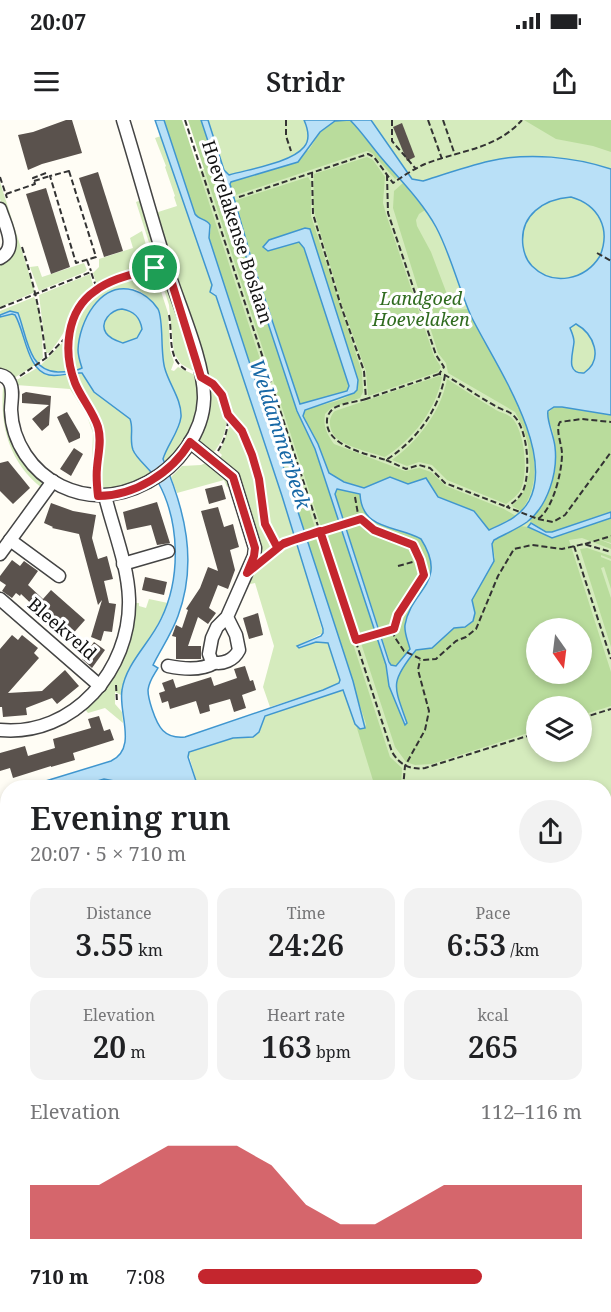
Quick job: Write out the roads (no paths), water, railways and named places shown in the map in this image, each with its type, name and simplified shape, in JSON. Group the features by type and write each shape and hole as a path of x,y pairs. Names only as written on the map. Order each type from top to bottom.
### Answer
{"street":[{"path":"0,375 7,378 11,384 12,421 19,443 33,465 53,481 68,489 101,496 119,494 151,480 173,464 190,442 203,406 201,377 123,120"},
{"path":"4,207 11,244 4,256"},
{"path":"190,442 229,473 236,483 255,548 254,556 227,617 217,627 212,638 209,654 210,660 214,663"},
{"path":"0,554 53,481"},
{"path":"0,730 24,730 51,723 75,710 100,686 119,656 127,628 129,596 123,564 101,496"},
{"path":"10,540 59,576"},
{"path":"123,564 168,551"},
{"name":"Bleekveld","path":"0,599 100,686"},
{"path":"168,666 194,669 231,659 238,650 236,635 227,617"}],"water":[{"path":"155,120 164,120 195,214 210,225 209,238 353,681 365,728 360,729 355,724 343,690 265,716 259,732 253,737 233,738 189,752 188,757 196,780 49,780 111,761 124,748 125,729 121,699 124,680 156,628 168,603 175,568 174,532 171,515 155,478 133,450 130,419 94,392 82,373 49,375 42,372 31,358 15,315 0,317 10,311 18,313 30,351 40,366 61,372 82,368 78,350 82,328 94,306 111,292 121,289 140,293 153,303 160,314 164,363 181,411 178,428 163,459 183,517 188,556 184,596 176,622 153,665 158,668 148,690 154,715 163,731 172,736 185,737 323,690 339,683 340,680 328,643 316,642 299,648 297,646 321,636 323,629 216,296 210,292 212,285","holes":["122,309 133,313 140,321 142,329 137,338 123,343 108,335 104,329 107,317"]},
{"path":"201,120 208,120 224,170 229,175 280,161 298,153 308,141 308,130 304,120 350,120 371,120 412,179 423,181 482,163 520,157 567,159 611,169 611,415 562,407 554,407 548,411 556,457 553,477 546,498 527,522 494,540 492,544 494,561 472,600 475,613 473,621 465,627 454,628 432,648 416,650 401,670 396,685 407,723 405,725 389,686 386,665 315,449 297,411","holes":["350,120 416,198 436,227 471,316 506,381 528,432 534,457 535,480 529,501 516,515 489,530 474,511 438,497 426,478 408,484 390,477 364,488 344,482 329,473 318,444 303,416 305,410 354,393 357,390 358,380 310,229 305,228 269,240 263,247 268,251 299,242 304,248 349,386 347,391 300,404 250,254 230,184 298,162 320,132 335,121","571,197 589,206 600,219 604,237 600,256 594,264 586,271 568,278 549,277 540,273 530,264 523,246 523,235 529,217 543,205","576,324 592,340 594,361 584,373 572,367 574,340 570,328","337,489 360,494 362,506 367,515 382,525 421,539 429,554 430,576 414,603 405,625 410,649 396,666 389,662 335,494"]},
{"path":"611,512 611,518 552,538 528,527 531,523 546,532 552,532"}],"park label":[{"name":"Landgoed Hoevelaken","path":"421,309"}],"water label":[{"name":"Weldammerbeek","path":"280,434"}]}
